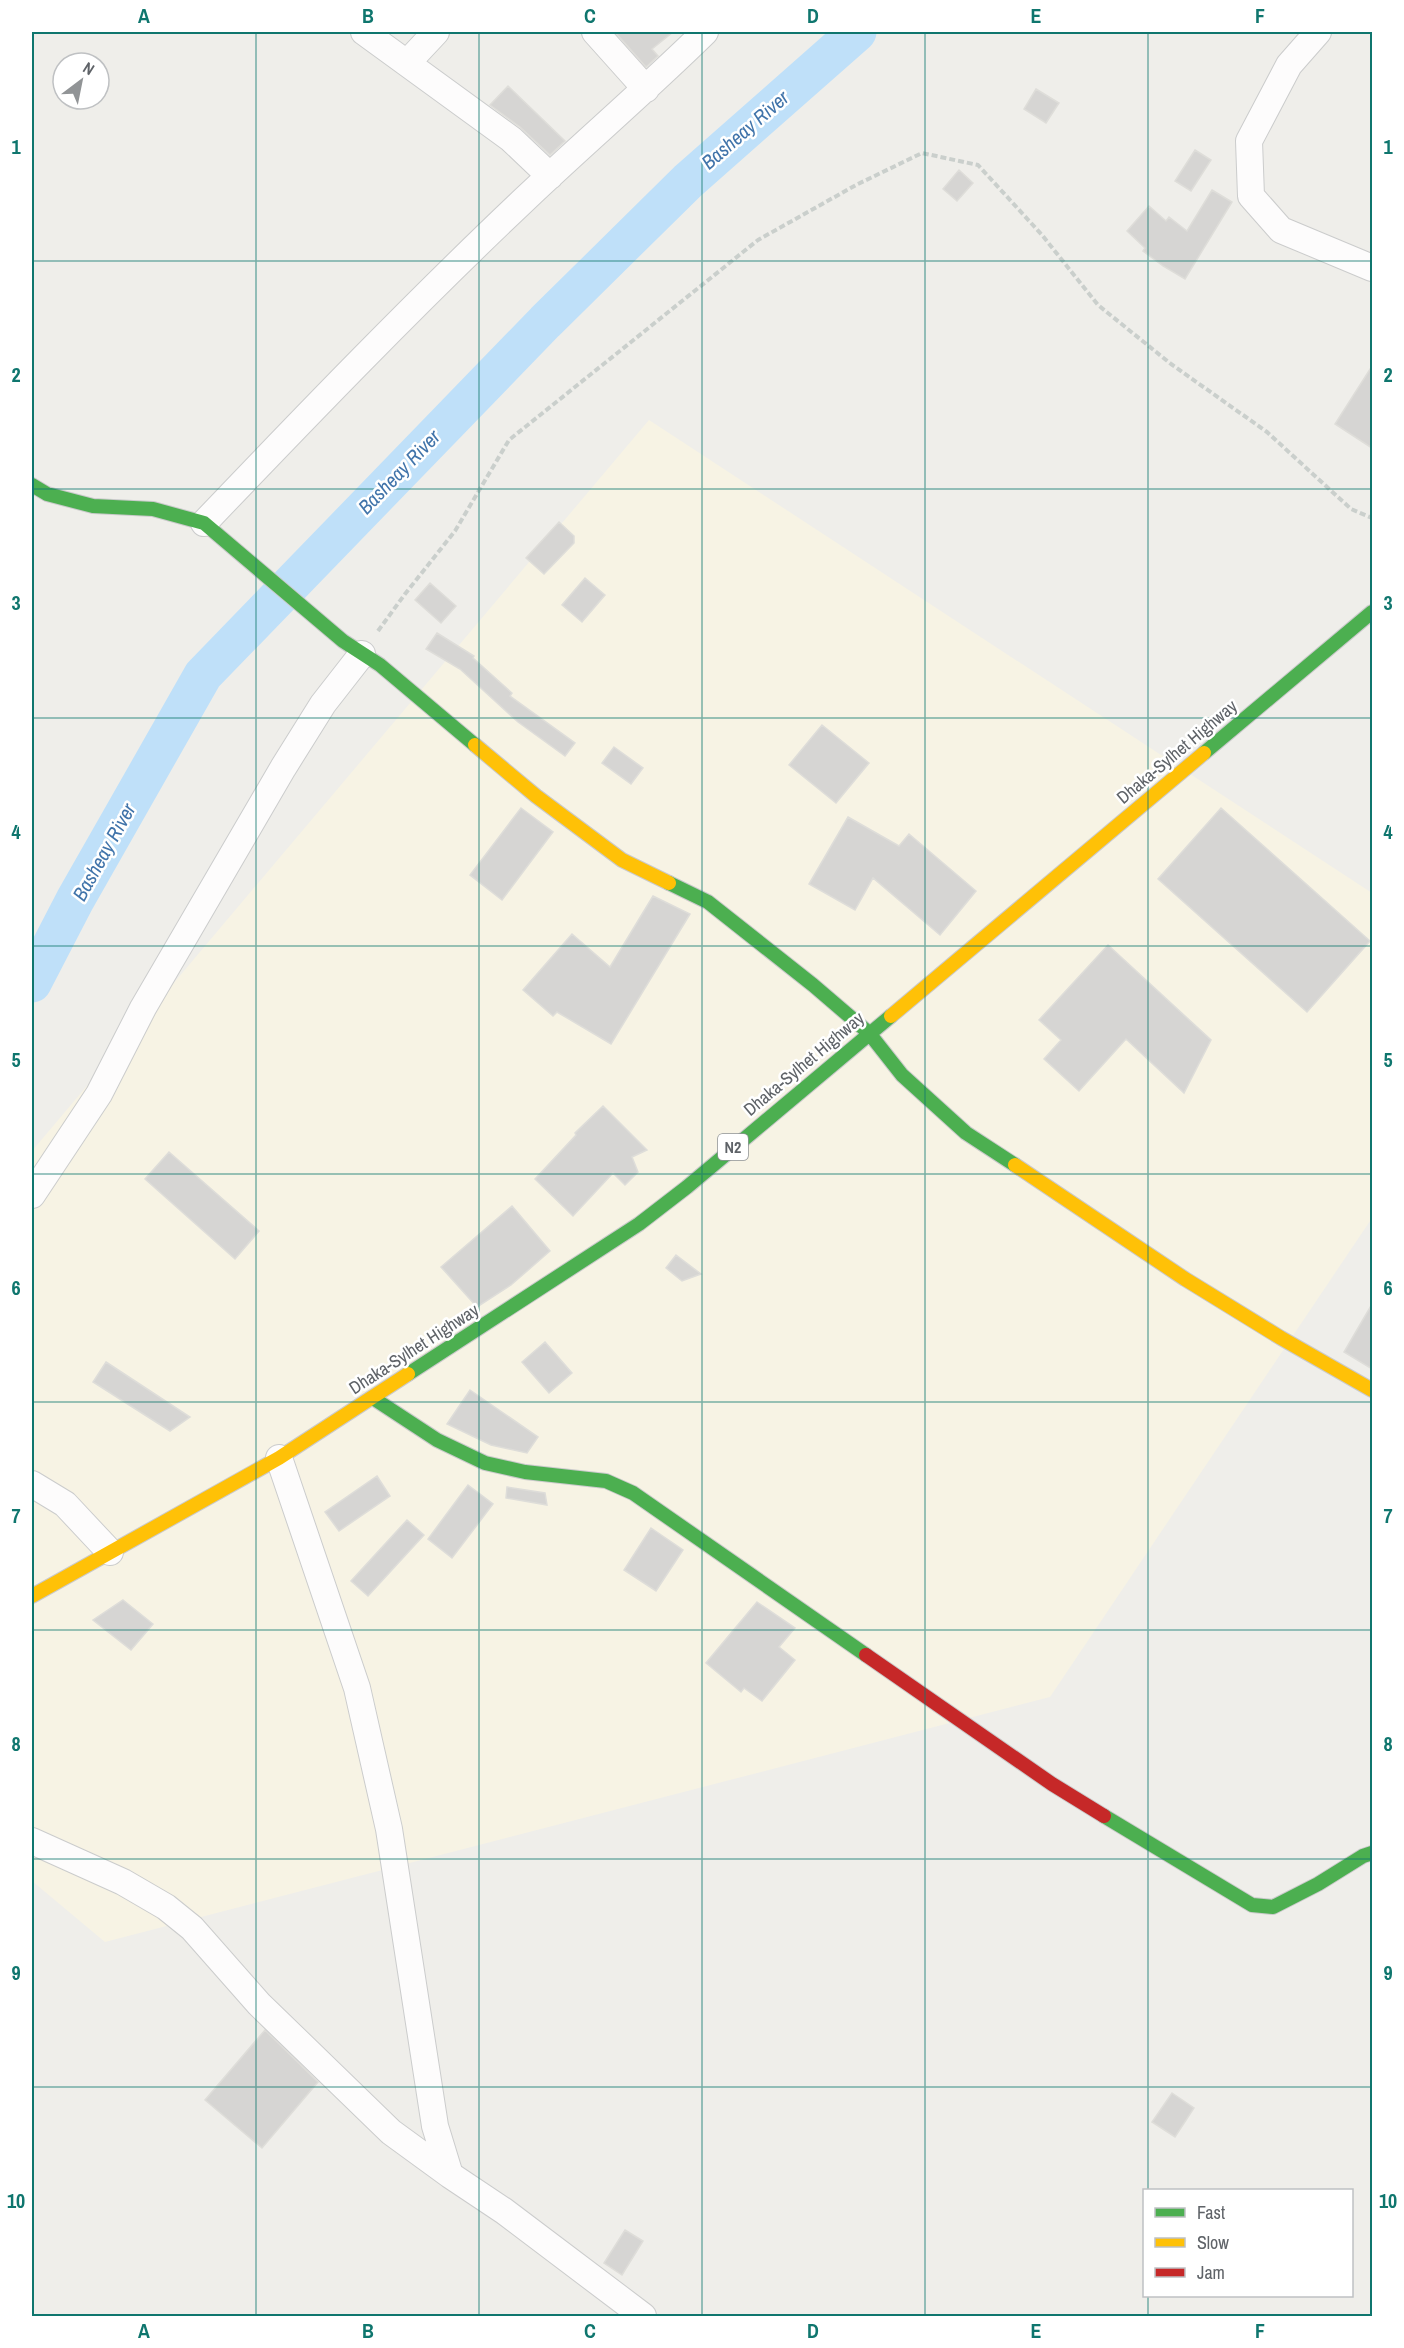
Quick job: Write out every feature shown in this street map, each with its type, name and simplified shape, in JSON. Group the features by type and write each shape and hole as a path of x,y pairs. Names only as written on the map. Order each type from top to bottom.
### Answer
{"main road":[{"path":"32,485 47,494 93,506 153,509 204,524 352,648 380,665 536,796 622,860 708,902 813,985 869,1033 902,1075 966,1133 1175,1273 1372,1390"},
{"name":"Dhaka-Sylhet Highway","path":"32,1596 279,1458 639,1224 687,1187 1372,612"},
{"path":"373,1398 437,1440 484,1463 525,1472 606,1481 633,1493 1052,1784 1252,1905 1273,1907 1372,1853"}],"street":[{"path":"364,32 511,139 550,176"},
{"path":"407,63 436,32"},
{"path":"595,32 646,89"},
{"path":"204,524 358,362 550,176 705,32"},
{"path":"1318,32 1289,65 1249,141 1251,196 1281,230 1372,268"},
{"path":"32,1195 99,1094 143,1008 323,704 352,648"},
{"path":"279,1458 357,1688 389,1829 435,2126 450,2175"},
{"path":"32,1484 65,1504 110,1552"},
{"path":"32,1841 123,1882 175,1914 192,1928 258,2004 391,2132 504,2211 643,2316"}],"path":[{"path":"352,648 405,594 455,531 509,440 758,240 856,185 922,153 978,165 1042,235 1098,305 1171,364 1267,432 1351,508 1372,518"}],"shaded area":[{"path":"649,420 1372,893 1372,1218 1050,1697 105,1942 32,1881 32,1151"}],"building":[{"path":"615,32 673,32 652,49 658,56 646,67"},
{"path":"508,86 565,141 550,155 520,127 490,105"},
{"path":"1036,89 1059,103 1046,123 1024,109"},
{"path":"1195,150 1211,160 1191,191 1175,181"},
{"path":"959,170 973,183 957,201 943,189"},
{"path":"1212,190 1232,202 1185,279 1143,251 1145,248 1127,231 1149,206 1166,221 1169,217 1187,231"},
{"path":"1372,366 1372,448 1335,424"},
{"path":"559,522 574,536 574,543 544,574 526,558"},
{"path":"585,578 605,595 582,622 562,605"},
{"path":"430,583 456,606 441,623 415,600"},
{"path":"437,633 474,656 473,658 512,693 510,696 575,743 565,756 518,722 460,669 426,649"},
{"path":"822,725 869,763 836,803 789,765"},
{"path":"614,747 643,768 631,784 602,763"},
{"path":"521,808 553,832 502,900 470,875"},
{"path":"1221,808 1370,941 1307,1012 1158,879"},
{"path":"848,817 899,846 909,834 976,891 940,935 873,878 855,910 809,884"},
{"path":"653,896 690,914 611,1044 557,1012 553,1016 523,990 572,934 610,967"},
{"path":"1108,945 1211,1040 1184,1093 1126,1039 1079,1091 1044,1059 1061,1040 1039,1020"},
{"path":"603,1106 647,1150 632,1157 638,1172 625,1185 613,1173 573,1216 535,1179 576,1135 575,1133"},
{"path":"169,1152 259,1231 235,1259 145,1179"},
{"path":"512,1206 550,1251 511,1285 477,1307 441,1267"},
{"path":"676,1255 701,1274 682,1281 666,1268"},
{"path":"1372,1304 1372,1369 1344,1352"},
{"path":"545,1342 572,1373 549,1393 522,1362"},
{"path":"106,1362 190,1417 170,1431 93,1382"},
{"path":"470,1390 538,1437 527,1453 491,1445 447,1424"},
{"path":"377,1476 390,1496 339,1531 325,1512"},
{"path":"468,1485 493,1504 452,1558 428,1539"},
{"path":"507,1487 545,1493 547,1505 506,1498"},
{"path":"407,1520 424,1535 368,1596 351,1581"},
{"path":"651,1528 683,1550 656,1591 624,1570"},
{"path":"123,1600 153,1624 131,1650 93,1620"},
{"path":"757,1602 795,1628 779,1647 795,1660 762,1701 744,1688 741,1692 706,1663"},
{"path":"265,2030 318,2082 262,2148 205,2100"},
{"path":"1172,2093 1194,2108 1175,2137 1152,2122"},
{"path":"625,2230 643,2241 622,2275 604,2263"}],"waterway":[{"name":"Basheay River","path":"32,983 75,900 203,675 545,322 688,181 857,32"}],"traffic: fast":[{"path":"32,485 47,494 93,506 153,509 204,523 343,641 380,665 475,745"},
{"path":"1204,753 1372,612"},
{"path":"669,883 708,902 813,985 869,1033 902,1075 966,1133 1015,1165"},
{"path":"408,1374 639,1224 687,1187 891,1016"},
{"path":"373,1398 437,1440 485,1463 525,1472 606,1481 633,1493 866,1655"},
{"path":"1104,1816 1252,1905 1273,1907 1372,1853"}],"traffic: slow":[{"path":"475,745 536,796 622,860 669,883"},
{"path":"891,1016 1204,753"},
{"path":"1015,1165 1185,1279 1372,1390"},
{"path":"32,1596 279,1458 408,1374"}],"traffic: jam":[{"path":"866,1655 1052,1784 1104,1816"}]}
